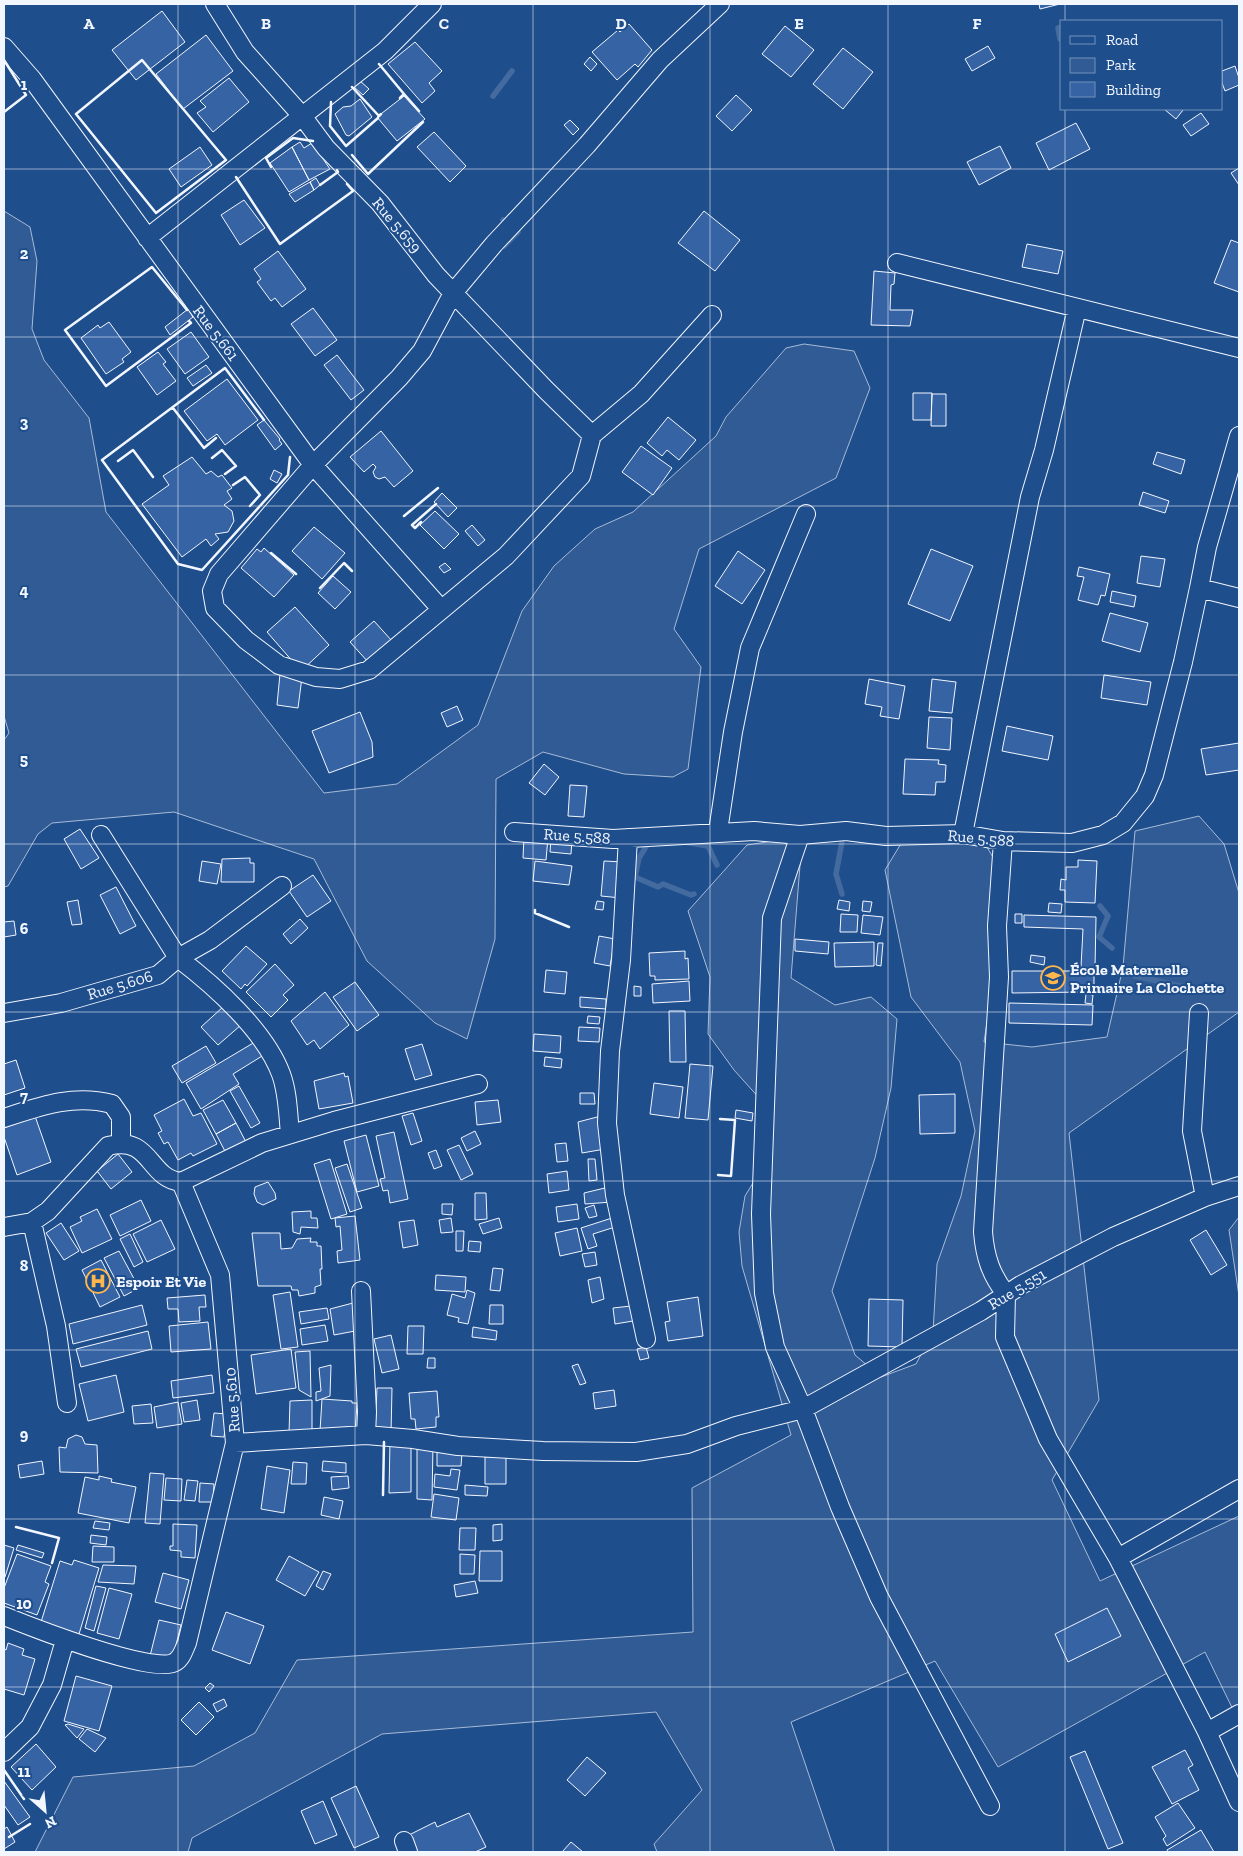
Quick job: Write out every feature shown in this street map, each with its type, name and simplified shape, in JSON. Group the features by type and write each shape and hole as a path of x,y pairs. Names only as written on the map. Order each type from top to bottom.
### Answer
{"street":[{"name":"Rue 5.659","path":"215,4 245,52 303,117 326,148 380,203 453,293 592,435"},
{"path":"146,238 386,51 432,4"},
{"path":"712,315 641,394 592,435 581,476 506,556 441,608 394,651 369,670 340,679 316,677 279,665 246,640 215,608 212,591 219,574 313,465 399,378 422,350 453,293 494,244 587,145 660,60 720,4"},
{"name":"Rue 5.661","path":"4,47 32,79 313,465 441,608"},
{"path":"897,264 1239,348"},
{"path":"963,834 1023,531 1077,308"},
{"name":"Rue 5.588","path":"514,832 613,839 718,831 754,830 800,835 846,831 886,836 963,834 1003,841 1072,843 1103,835 1123,823 1145,796 1154,776 1184,662 1207,547 1239,436"},
{"path":"718,831 733,732 750,648 806,514"},
{"path":"1199,588 1239,598"},
{"path":"101,835 178,958 204,977 265,1043 281,1075 286,1092 290,1134"},
{"path":"800,835 772,918 761,1214 764,1293 773,1338 803,1409 840,1507 879,1597 990,1806"},
{"path":"628,838 621,960 610,1051 607,1123 615,1196 646,1339"},
{"path":"1003,841 997,926 999,977 988,1126 983,1232 985,1255 995,1281 1006,1294 1005,1337 1044,1430 1118,1558 1207,1732 1239,1802"},
{"name":"Rue 5.606","path":"4,1014 61,1004 158,974 178,958 210,940 282,886"},
{"path":"1199,1013 1192,1131 1205,1197"},
{"path":"4,1227 32,1222 48,1211 108,1146 121,1143 134,1144 164,1175 172,1181 181,1182 262,1143 478,1084"},
{"path":"4,1118 49,1104 92,1098 112,1104 121,1117 121,1143"},
{"name":"Rue 5.610","path":"4,1616 65,1640 148,1663 165,1665 175,1663 187,1643 235,1443 220,1275 181,1182"},
{"name":"Rue 5.551","path":"235,1443 366,1435 413,1438 458,1446 543,1451 636,1452 687,1444 736,1426 803,1409 980,1311 1006,1294 1113,1237 1205,1197 1239,1186"},
{"path":"32,1222 56,1326 67,1403"},
{"path":"361,1291 367,1412 366,1435"},
{"path":"1118,1558 1239,1489"},
{"path":"4,1752 30,1727 52,1685 65,1640"},
{"path":"1207,1732 1239,1714"}],"green space":[{"path":"4,211 30,227 37,261 32,329 44,360 89,418 106,512 324,793 397,784 478,725 522,611 554,566 595,529 633,512 716,436 726,417 786,348 804,344 854,351 870,388 836,478 699,549 674,629 701,667 688,769 673,777 624,774 543,752 496,779 495,939 467,1039 435,1023 367,961 314,859 174,812 52,823 38,834 8,886 4,887 4,740 9,733 4,716"},
{"path":"1199,816 1224,844 1239,893 1239,1012 1069,1133 1099,1400 1052,1480 1100,1581 1239,1516 1239,1722 1205,1652 998,1767 935,1661 791,1722 835,1852 657,1852 654,1844 702,1790 656,1712 382,1734 192,1838 188,1852 35,1852 73,1777 194,1766 255,1733 297,1660 693,1632 692,1488 791,1435 742,1266 739,1232 745,1196 764,1165 761,1100 734,1070 708,1034 710,977 688,911 747,845 780,840 801,853 791,978 835,1005 871,997 897,1019 891,1088 875,1158 832,1291 855,1355 881,1377 916,1364 933,1332 937,1264 961,1196 975,1131 960,1062 911,997 885,870 902,842 984,842 1004,876 1000,934 984,1042 1032,1047 1107,1037 1123,967 1135,831"},
{"path":"1239,1217 1239,1296 1229,1230"}],"building":[{"path":"1039,4 1060,4 1040,9"},
{"path":"162,11 185,42 136,80 112,50"},
{"path":"629,24 652,50 638,67 635,64 617,80 592,52 618,30 620,32"},
{"path":"785,26 814,50 791,77 762,54"},
{"path":"206,35 233,71 183,109 156,74"},
{"path":"415,42 442,71 429,83 435,91 422,103 388,64"},
{"path":"988,46 995,58 972,71 965,59"},
{"path":"843,48 873,72 843,109 813,84"},
{"path":"590,57 597,64 591,71 584,64"},
{"path":"1235,66 1239,85 1225,91 1223,71"},
{"path":"229,78 249,102 213,132 197,113 206,107 200,101"},
{"path":"359,80 369,89 363,95 354,87"},
{"path":"736,95 752,110 732,131 716,116"},
{"path":"404,96 425,119 397,141 377,117"},
{"path":"360,99 372,117 349,136 346,135 335,114 343,107 351,106"},
{"path":"1165,110 1183,110 1176,119"},
{"path":"1201,113 1209,124 1191,136 1183,125"},
{"path":"570,120 579,129 573,135 564,125"},
{"path":"1076,123 1090,149 1049,170 1036,143"},
{"path":"434,132 466,166 450,182 417,147"},
{"path":"300,142 304,148 312,143 330,169 309,180 292,147"},
{"path":"1000,146 1011,168 979,185 967,162"},
{"path":"200,147 212,165 181,187 169,169"},
{"path":"292,147 309,180 289,192 270,163"},
{"path":"1239,168 1239,185 1231,173"},
{"path":"316,178 320,185 314,190 310,182"},
{"path":"310,182 314,190 295,202 289,194"},
{"path":"244,200 265,228 240,245 221,215"},
{"path":"704,211 740,240 715,271 678,243"},
{"path":"1231,240 1239,243 1239,292 1214,283"},
{"path":"1027,244 1063,251 1058,274 1022,267"},
{"path":"278,251 306,289 282,307 275,298 271,301 257,282 261,279 254,269"},
{"path":"874,271 895,273 894,284 891,285 890,310 913,310 910,326 871,325"},
{"path":"313,308 337,340 315,356 291,324"},
{"path":"188,309 193,317 170,335 165,327"},
{"path":"109,322 131,352 122,359 124,362 106,374 81,338 98,325 100,328"},
{"path":"191,332 209,357 185,374 167,349"},
{"path":"158,352 166,362 163,364 176,381 157,395 137,367"},
{"path":"337,355 364,390 351,400 324,365"},
{"path":"206,365 212,373 193,386 187,378"},
{"path":"227,379 258,420 225,445 217,434 207,441 184,411"},
{"path":"913,393 932,393 931,420 913,420"},
{"path":"932,394 946,394 946,426 931,426"},
{"path":"668,417 696,440 679,460 667,450 662,456 647,443"},
{"path":"264,420 282,444 275,450 257,425"},
{"path":"381,431 413,471 394,487 385,477 379,479 375,477 373,472 376,467 373,464 364,472 350,457"},
{"path":"641,446 672,468 653,495 622,472"},
{"path":"1157,452 1185,460 1181,474 1153,464"},
{"path":"192,457 206,474 211,471 218,477 222,475 232,488 227,491 232,499 224,505 232,511 234,521 228,532 215,534 219,539 211,546 206,539 182,557 142,504 169,485 163,476"},
{"path":"274,470 282,474 277,483 270,479"},
{"path":"1143,492 1169,501 1165,513 1139,505"},
{"path":"442,493 457,508 448,517 434,502"},
{"path":"435,511 459,534 444,549 420,525"},
{"path":"472,525 485,540 478,546 465,531"},
{"path":"314,527 345,553 322,579 292,551"},
{"path":"264,548 294,575 274,597 241,568 257,549 261,552"},
{"path":"931,549 973,566 950,621 908,604"},
{"path":"738,551 765,570 742,604 715,586"},
{"path":"1141,556 1165,559 1160,587 1137,583"},
{"path":"445,563 451,569 444,573 439,567"},
{"path":"1079,567 1110,574 1105,596 1101,595 1098,605 1078,600 1084,577 1077,576"},
{"path":"333,576 351,592 335,609 318,593"},
{"path":"1112,591 1136,596 1134,607 1110,602"},
{"path":"295,607 329,645 301,671 267,632"},
{"path":"1110,613 1148,623 1140,652 1102,641"},
{"path":"374,621 392,641 369,663 350,642"},
{"path":"280,674 302,677 298,708 277,705"},
{"path":"1104,675 1151,682 1147,705 1101,698"},
{"path":"869,679 905,686 899,719 880,716 882,707 865,704"},
{"path":"932,679 956,682 952,713 929,711"},
{"path":"457,706 463,720 447,727 441,713"},
{"path":"360,712 372,742 373,757 329,773 312,731"},
{"path":"929,717 952,718 950,750 927,748"},
{"path":"1007,726 1053,736 1048,760 1002,751"},
{"path":"1239,743 1239,770 1206,775 1201,749"},
{"path":"905,759 939,760 938,764 946,765 945,782 936,782 935,795 903,794"},
{"path":"544,764 559,777 545,795 529,783"},
{"path":"570,785 587,786 584,817 568,816"},
{"path":"80,829 99,858 81,869 64,839"},
{"path":"524,836 548,838 546,860 523,858"},
{"path":"551,838 572,840 571,854 550,852"},
{"path":"250,858 250,863 254,863 254,882 221,882 222,859"},
{"path":"1078,860 1097,861 1095,903 1065,902 1065,890 1060,890 1061,879 1066,880 1066,867 1078,867"},
{"path":"202,861 221,864 217,884 199,881"},
{"path":"535,861 572,866 569,885 533,881"},
{"path":"604,861 623,862 621,898 601,896"},
{"path":"313,875 331,901 307,917 289,891"},
{"path":"116,887 136,926 120,934 100,895"},
{"path":"78,900 82,924 72,925 67,902"},
{"path":"839,900 850,902 849,911 837,909"},
{"path":"597,901 604,902 603,910 595,909"},
{"path":"863,901 872,902 870,912 862,911"},
{"path":"1049,903 1062,904 1061,913 1048,912"},
{"path":"841,914 858,915 857,932 840,932"},
{"path":"1015,914 1022,914 1022,923 1015,923"},
{"path":"863,915 883,917 880,935 861,933"},
{"path":"1024,915 1096,917 1095,968 1081,967 1083,929 1024,927"},
{"path":"300,919 308,928 291,944 283,934"},
{"path":"14,921 16,935 4,937 4,922"},
{"path":"599,936 615,939 610,966 594,963"},
{"path":"795,939 829,942 828,954 795,951"},
{"path":"874,942 874,966 835,967 834,943"},
{"path":"878,943 883,943 881,966 876,965"},
{"path":"246,946 267,964 247,986 245,984 241,989 222,971"},
{"path":"685,951 685,959 688,958 689,979 655,980 655,976 650,976 649,953"},
{"path":"1031,955 1045,957 1044,965 1030,962"},
{"path":"275,964 294,985 283,995 288,1000 271,1017 246,992"},
{"path":"546,970 567,972 565,994 544,992"},
{"path":"1012,971 1094,971 1094,989 1084,989 1084,992 1012,993"},
{"path":"689,981 690,1001 653,1003 652,984"},
{"path":"355,982 379,1015 357,1031 333,997"},
{"path":"634,986 641,987 641,996 634,996"},
{"path":"325,992 349,1025 320,1049 314,1040 307,1045 291,1021"},
{"path":"1086,994 1093,995 1092,1004 1085,1003"},
{"path":"580,997 606,999 606,1009 580,1007"},
{"path":"1009,1003 1093,1005 1092,1025 1009,1023"},
{"path":"224,1006 241,1025 218,1045 201,1027"},
{"path":"669,1011 685,1011 686,1062 670,1062"},
{"path":"588,1016 600,1017 599,1024 587,1023"},
{"path":"579,1027 600,1028 599,1042 578,1041"},
{"path":"534,1034 561,1036 560,1053 533,1051"},
{"path":"260,1039 267,1053 233,1074 239,1084 201,1109 186,1083"},
{"path":"422,1044 432,1075 415,1080 405,1049"},
{"path":"206,1046 216,1063 182,1083 172,1066"},
{"path":"545,1057 562,1059 561,1068 544,1066"},
{"path":"16,1060 25,1088 4,1095 4,1064"},
{"path":"690,1064 713,1066 708,1120 685,1118"},
{"path":"344,1073 345,1077 348,1076 353,1103 319,1109 314,1081"},
{"path":"654,1083 683,1087 679,1118 650,1114"},
{"path":"239,1086 260,1123 251,1128 230,1091"},
{"path":"580,1093 594,1093 595,1104 580,1104"},
{"path":"955,1094 955,1133 920,1134 919,1095"},
{"path":"184,1099 193,1116 201,1113 217,1144 193,1156 191,1153 178,1160 168,1142 164,1144 158,1133 162,1131 154,1115"},
{"path":"223,1100 236,1123 216,1134 203,1110"},
{"path":"498,1100 501,1122 477,1125 475,1102"},
{"path":"736,1110 753,1113 752,1121 735,1118"},
{"path":"413,1113 422,1141 411,1145 402,1116"},
{"path":"35,1116 51,1162 17,1175 4,1137 4,1128"},
{"path":"601,1116 605,1149 582,1153 578,1122"},
{"path":"236,1123 247,1144 227,1155 216,1134"},
{"path":"475,1131 481,1144 467,1151 461,1138"},
{"path":"394,1132 408,1199 390,1203 388,1190 383,1191 380,1179 385,1178 376,1136"},
{"path":"366,1135 379,1186 357,1192 344,1141"},
{"path":"566,1143 568,1161 557,1162 555,1144"},
{"path":"459,1145 473,1174 461,1180 447,1150"},
{"path":"436,1150 442,1166 434,1169 428,1153"},
{"path":"118,1154 132,1172 111,1189 97,1171"},
{"path":"330,1159 347,1214 331,1219 314,1164"},
{"path":"588,1159 595,1159 597,1180 589,1181"},
{"path":"347,1164 362,1208 350,1212 335,1168"},
{"path":"567,1171 569,1190 549,1193 547,1174"},
{"path":"268,1182 275,1193 276,1199 263,1205 257,1202 254,1194 255,1187"},
{"path":"609,1187 612,1202 585,1204 584,1193"},
{"path":"475,1193 486,1193 487,1219 475,1220"},
{"path":"141,1200 151,1221 120,1236 110,1215"},
{"path":"442,1204 453,1204 452,1215 442,1214"},
{"path":"577,1204 579,1219 558,1222 556,1207"},
{"path":"594,1205 597,1216 589,1218 585,1208"},
{"path":"97,1209 112,1239 82,1253 70,1227 82,1221 80,1217"},
{"path":"311,1211 311,1218 317,1218 318,1228 301,1227 300,1234 293,1232 292,1212"},
{"path":"355,1216 360,1260 338,1263 337,1251 342,1250 340,1226 336,1227 335,1218"},
{"path":"451,1218 453,1232 441,1233 439,1220"},
{"path":"499,1218 502,1228 483,1234 479,1224"},
{"path":"612,1218 615,1227 593,1234 597,1246 588,1249 581,1228"},
{"path":"161,1220 175,1249 147,1262 133,1234"},
{"path":"414,1220 418,1245 403,1248 399,1222"},
{"path":"61,1223 79,1251 64,1260 46,1233"},
{"path":"577,1228 582,1251 560,1256 555,1233"},
{"path":"1206,1230 1227,1265 1211,1275 1190,1240"},
{"path":"456,1231 464,1231 463,1251 456,1251"},
{"path":"252,1233 280,1233 281,1249 292,1248 297,1239 311,1238 310,1242 317,1242 317,1246 321,1246 322,1269 320,1269 321,1285 315,1287 315,1293 299,1296 298,1290 292,1290 291,1286 258,1286"},
{"path":"130,1234 143,1262 134,1267 120,1239"},
{"path":"469,1241 481,1242 480,1252 468,1251"},
{"path":"119,1251 139,1288 124,1296 104,1258"},
{"path":"595,1252 597,1265 585,1267 582,1254"},
{"path":"101,1260 120,1297 100,1307 82,1270"},
{"path":"493,1268 503,1269 500,1291 490,1290"},
{"path":"436,1275 466,1277 465,1292 435,1290"},
{"path":"600,1277 604,1299 592,1303 588,1280"},
{"path":"467,1290 475,1293 468,1324 458,1322 459,1318 447,1315 452,1294 465,1298"},
{"path":"290,1292 298,1347 281,1349 273,1295"},
{"path":"205,1295 206,1307 199,1307 200,1321 179,1322 178,1309 168,1309 167,1298"},
{"path":"698,1297 703,1336 668,1341 665,1322 670,1321 667,1302"},
{"path":"869,1299 903,1300 902,1347 868,1346"},
{"path":"353,1303 355,1331 334,1335 330,1309"},
{"path":"142,1305 147,1325 73,1344 69,1324"},
{"path":"490,1305 503,1305 503,1324 489,1324"},
{"path":"631,1306 633,1321 615,1324 613,1308"},
{"path":"327,1308 329,1319 301,1324 299,1312"},
{"path":"208,1322 211,1349 171,1352 169,1326"},
{"path":"325,1325 328,1341 302,1345 300,1329"},
{"path":"408,1326 424,1326 423,1354 407,1354"},
{"path":"473,1327 497,1331 496,1340 472,1337"},
{"path":"148,1331 152,1349 81,1367 76,1349"},
{"path":"391,1335 399,1369 382,1373 374,1339"},
{"path":"646,1347 649,1358 640,1360 637,1349"},
{"path":"291,1349 296,1388 256,1394 251,1355"},
{"path":"310,1351 311,1397 299,1390 295,1352"},
{"path":"428,1358 435,1358 435,1368 427,1368"},
{"path":"578,1364 586,1383 580,1385 572,1366"},
{"path":"331,1365 330,1396 316,1401 316,1392 321,1391 319,1368"},
{"path":"116,1375 124,1412 88,1421 79,1384"},
{"path":"212,1375 214,1393 173,1398 171,1381"},
{"path":"377,1388 392,1388 391,1434 375,1433"},
{"path":"614,1390 616,1406 595,1409 593,1393"},
{"path":"437,1391 439,1417 436,1417 436,1427 416,1429 415,1419 411,1419 409,1393"},
{"path":"322,1399 357,1403 355,1433 320,1431"},
{"path":"197,1400 200,1420 184,1422 181,1403"},
{"path":"312,1400 312,1438 289,1433 290,1401"},
{"path":"178,1402 182,1424 157,1428 154,1407"},
{"path":"151,1404 153,1423 134,1424 132,1406"},
{"path":"214,1413 227,1414 224,1437 211,1436"},
{"path":"76,1435 82,1437 85,1444 97,1445 98,1473 60,1472 59,1447 66,1448 68,1439"},
{"path":"390,1440 411,1440 411,1492 389,1493"},
{"path":"417,1445 433,1445 432,1500 417,1499"},
{"path":"437,1446 462,1453 461,1466 437,1466"},
{"path":"506,1456 506,1484 485,1484 485,1457"},
{"path":"42,1461 44,1474 20,1478 18,1465"},
{"path":"323,1461 346,1463 346,1473 322,1471"},
{"path":"293,1462 307,1463 306,1484 291,1484"},
{"path":"267,1466 290,1470 284,1513 261,1509"},
{"path":"451,1469 460,1470 457,1490 434,1487 435,1474 450,1476"},
{"path":"150,1473 164,1474 160,1524 145,1523"},
{"path":"99,1476 112,1479 111,1482 136,1487 129,1523 78,1513 85,1477 99,1480"},
{"path":"348,1476 349,1488 332,1490 331,1477"},
{"path":"166,1478 182,1479 181,1501 164,1500"},
{"path":"187,1480 198,1481 195,1501 184,1500"},
{"path":"200,1483 214,1484 213,1502 199,1502"},
{"path":"465,1485 488,1487 487,1496 465,1495"},
{"path":"434,1494 459,1498 456,1520 431,1517"},
{"path":"324,1497 343,1501 339,1519 321,1515"},
{"path":"95,1521 110,1523 109,1530 93,1528"},
{"path":"173,1524 197,1525 195,1558 181,1557 181,1551 170,1550 170,1546 173,1546"},
{"path":"502,1524 502,1540 493,1541 493,1525"},
{"path":"460,1528 476,1528 475,1550 459,1550"},
{"path":"91,1535 107,1537 106,1545 90,1543"},
{"path":"4,1545 14,1548 5,1577 4,1577"},
{"path":"18,1545 44,1553 42,1558 16,1550"},
{"path":"93,1546 114,1547 114,1562 92,1562"},
{"path":"480,1551 502,1551 502,1581 479,1581"},
{"path":"17,1554 51,1566 45,1582 49,1584 37,1615 4,1603 4,1588"},
{"path":"460,1554 475,1555 474,1574 460,1574"},
{"path":"289,1556 319,1572 305,1596 276,1580"},
{"path":"74,1560 99,1568 79,1634 41,1622 60,1561 72,1565"},
{"path":"103,1565 136,1566 134,1584 98,1582"},
{"path":"323,1571 331,1574 323,1590 316,1586"},
{"path":"163,1573 189,1580 181,1609 155,1602"},
{"path":"475,1581 478,1593 456,1597 454,1585"},
{"path":"96,1586 106,1588 94,1631 85,1628"},
{"path":"109,1588 132,1594 119,1639 97,1633"},
{"path":"1107,1608 1121,1636 1068,1662 1055,1634"},
{"path":"226,1612 264,1626 250,1664 212,1650"},
{"path":"159,1620 181,1625 172,1661 150,1656"},
{"path":"8,1643 24,1649 22,1655 35,1659 24,1695 4,1689 4,1649 6,1650"},
{"path":"76,1676 112,1686 99,1731 64,1721"},
{"path":"210,1683 214,1686 209,1692 205,1688"},
{"path":"224,1699 227,1706 217,1712 213,1704"},
{"path":"199,1702 214,1717 196,1735 181,1720"},
{"path":"68,1724 84,1729 77,1738 65,1725"},
{"path":"87,1729 106,1738 95,1752 79,1739"},
{"path":"36,1744 56,1767 32,1790 11,1767"},
{"path":"1185,1750 1193,1765 1188,1768 1199,1790 1172,1804 1152,1767"},
{"path":"1085,1751 1123,1843 1108,1849 1070,1757"},
{"path":"587,1757 606,1773 585,1796 567,1780"},
{"path":"4,1781 30,1817 18,1825 4,1805"},
{"path":"356,1786 379,1837 354,1848 331,1798"},
{"path":"323,1801 337,1835 315,1844 301,1811"},
{"path":"1178,1803 1195,1828 1167,1846 1163,1839 1166,1836 1155,1817"},
{"path":"469,1813 486,1847 475,1852 418,1852 409,1835 435,1822 437,1827"},
{"path":"7,1827 15,1842 4,1849 4,1829"},
{"path":"1201,1830 1214,1852 1168,1852 1167,1850"},
{"path":"571,1842 583,1852 562,1852"}],"waterway":[{"path":"1060,28 1058,28 1060,39"},
{"path":"493,96 512,71"},
{"path":"503,220 518,232 504,246"},
{"path":"842,894 836,874 843,836"},
{"path":"649,842 639,858 635,877 658,887 663,884 691,895 694,894"},
{"path":"684,842 708,846 717,865"},
{"path":"1100,906 1108,916 1099,937 1112,948"},
{"path":"1135,976 1194,989"}],"wall":[{"path":"4,60 26,95 4,112"},
{"path":"142,60 226,160 156,213 76,114 142,60"},
{"path":"379,64 404,94"},
{"path":"352,87 379,116 381,114"},
{"path":"400,98 404,94 419,111"},
{"path":"331,102 330,126 346,146 378,118"},
{"path":"352,155 368,174 423,122"},
{"path":"271,167 266,158 293,138 313,141"},
{"path":"320,185 338,172 337,170"},
{"path":"236,177 280,244 353,191 347,184"},
{"path":"187,310 152,267 65,330 106,386 191,323 189,321"},
{"path":"264,420 225,368 102,460 178,564 202,570 288,475 290,457"},
{"path":"173,408 204,448 216,438"},
{"path":"118,461 133,450 153,477"},
{"path":"212,458 222,450 236,466 225,474"},
{"path":"233,485 245,477 260,495 250,506"},
{"path":"404,516 438,488"},
{"path":"412,525 436,504"},
{"path":"412,525 415,528 421,522"},
{"path":"271,553 296,574"},
{"path":"320,588 344,563 352,571"},
{"path":"535,910 535,913 569,927"},
{"path":"718,1175 731,1176 735,1120 720,1119"},
{"path":"383,1495 384,1442"},
{"path":"16,1527 59,1538 52,1563"},
{"path":"4,1770 24,1799"},
{"path":"9,1837 30,1824"}],"place":[{"name":"École Maternelle Primaire La Clochette","path":"1053,978"},
{"name":"Espoir Et Vie","path":"98,1281"}]}
